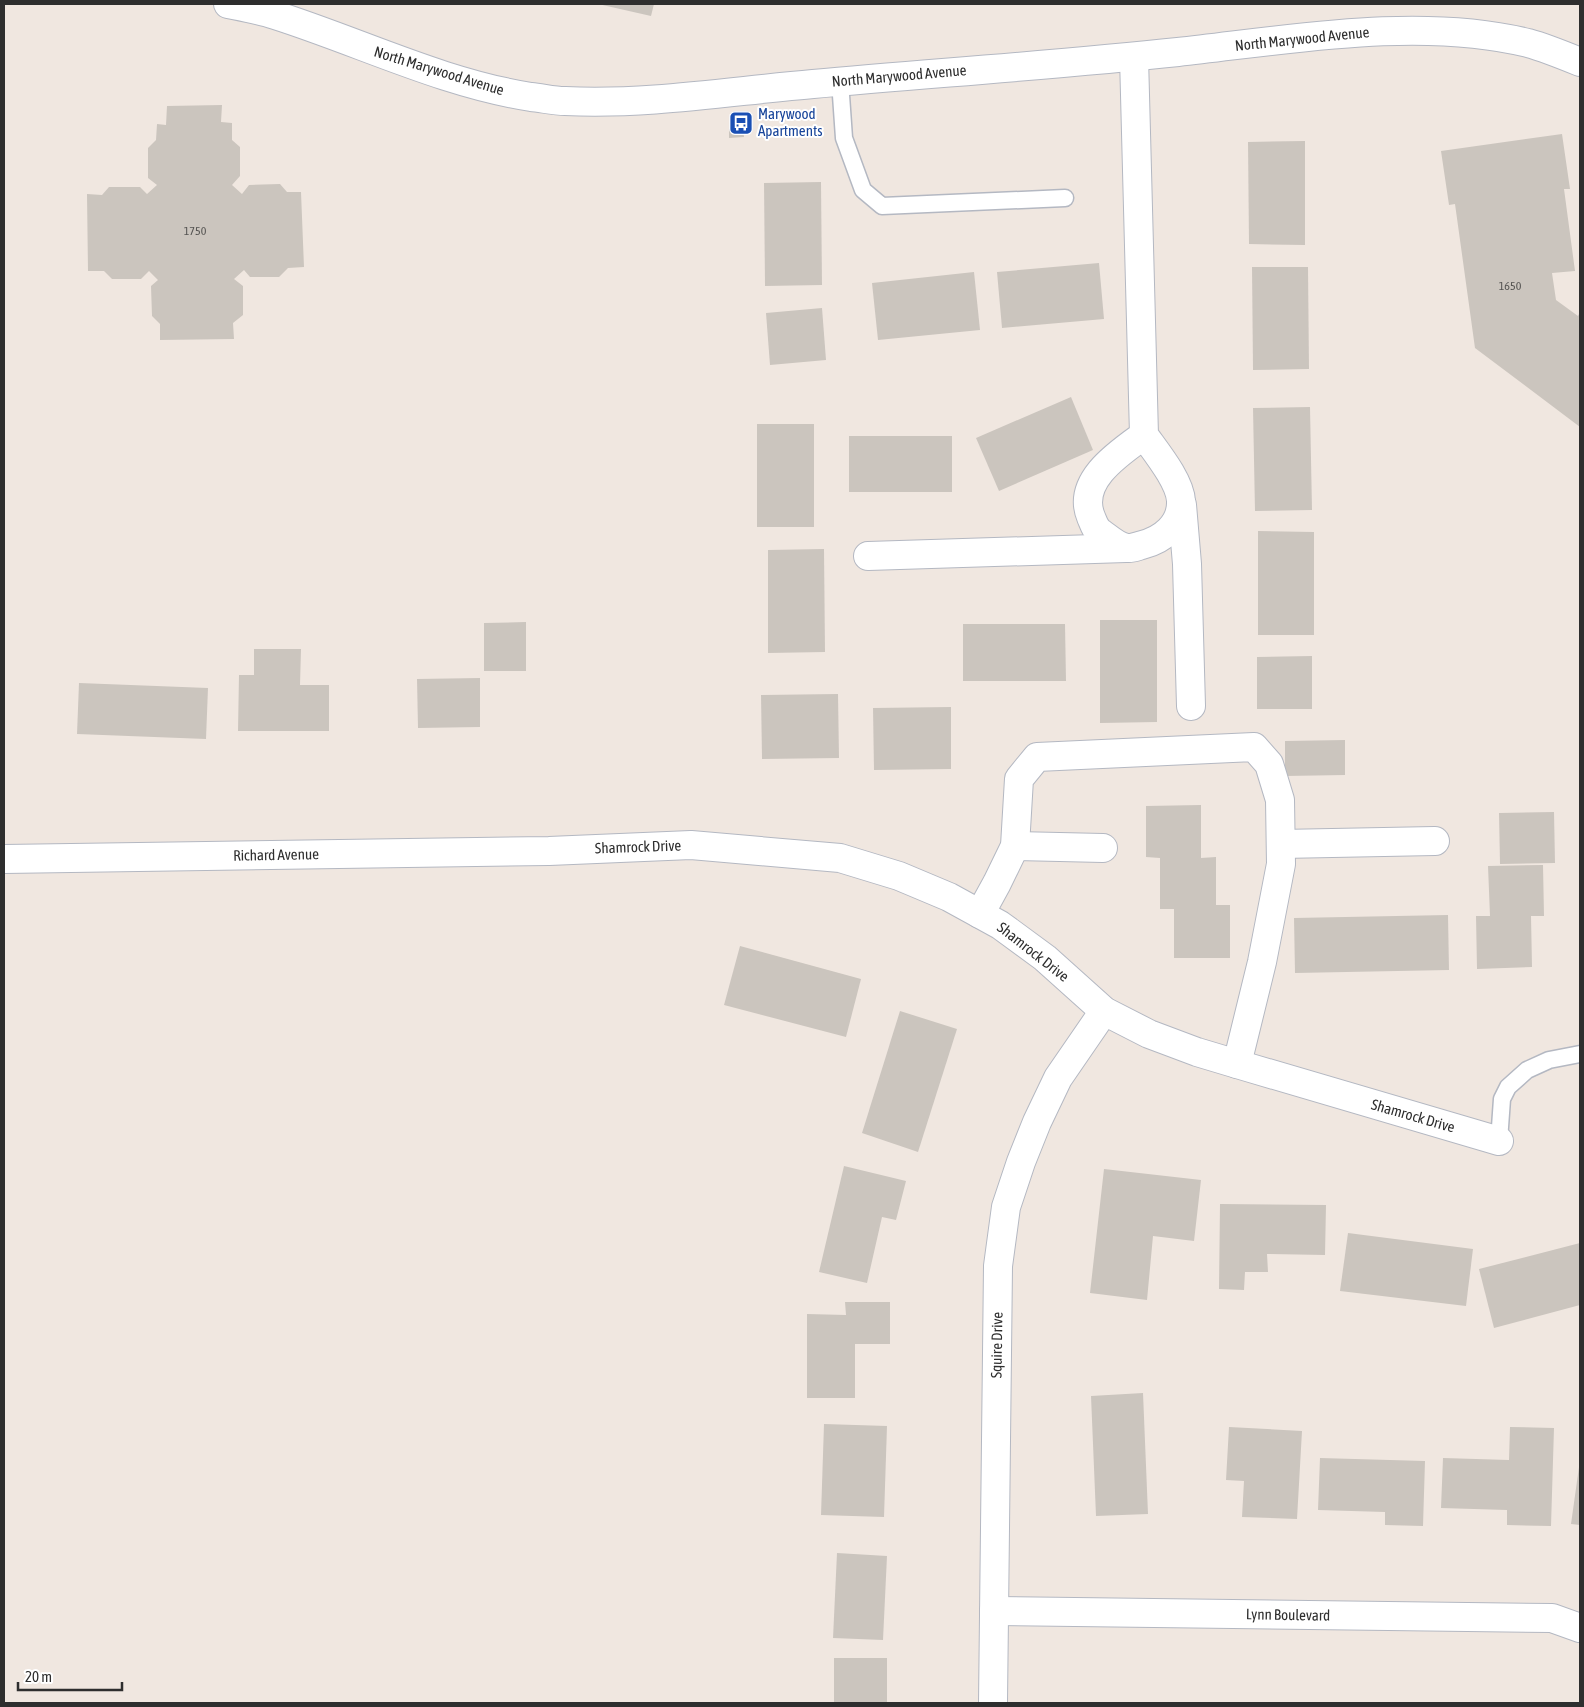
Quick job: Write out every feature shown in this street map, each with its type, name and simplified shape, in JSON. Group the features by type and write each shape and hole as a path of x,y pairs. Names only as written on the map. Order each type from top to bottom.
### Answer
{"street":[{"name":"North Marywood Avenue","path":"228,4 272,14 448,78 508,93 563,102 674,98 840,81 1134,57 1389,31 1436,31 1484,36 1526,43 1554,51 1580,62"},
{"path":"1134,57 1144,435 1176,485 1181,501 1187,564 1191,706"},
{"path":"1127,548 1111,541 1096,530 1088,510 1089,496 1095,479 1104,467 1120,452 1144,435"},
{"path":"868,556 1127,548 1156,541 1169,531 1178,519 1181,501"},
{"path":"980,914 1015,846 1019,779 1037,757 1254,747 1269,764 1280,800 1281,864 1262,962 1237,1064"},
{"path":"1281,844 1435,841"},
{"name":"Shamrock Drive","path":"549,851 691,845 840,858 899,876 949,897 1000,925 1045,958 1104,1011 1150,1034 1196,1052 1499,1142"},
{"path":"1015,846 1103,848"},
{"name":"Richard Avenue","path":"4,859 549,851"},
{"name":"Squire Drive","path":"993,1703 998,1266 1006,1207 1036,1122 1058,1078 1104,1011"},
{"name":"Lynn Boulevard","path":"994,1611 1552,1618 1580,1628"}],"lane":[{"path":"840,81 844,138 863,190 882,206 1065,198"},
{"path":"1499,1142 1502,1099 1508,1087 1527,1070 1549,1060 1580,1054"}],"building":[{"path":"598,4 654,4 651,16"},
{"path":"222,105 221,122 232,123 232,140 240,147 240,176 232,185 242,194 249,185 280,184 287,192 301,192 304,267 288,268 279,277 250,277 244,270 234,279 243,286 243,315 233,323 234,339 160,340 160,324 152,316 151,286 158,280 149,271 141,279 112,279 104,271 88,271 87,194 102,195 109,187 140,187 147,194 157,185 148,178 148,148 156,140 157,124 166,125 167,106"},
{"path":"743,128 744,137 729,138 729,129"},
{"path":"1562,134 1570,189 1564,189 1575,271 1552,273 1556,300 1578,316 1580,312 1580,427 1475,348 1455,204 1449,205 1441,151"},
{"path":"1305,141 1305,245 1249,244 1248,142"},
{"path":"821,182 822,285 765,286 764,183"},
{"path":"1099,263 1104,319 1002,328 997,272"},
{"path":"1252,267 1308,267 1309,369 1253,370"},
{"path":"974,272 980,330 878,340 872,283"},
{"path":"822,308 826,360 770,365 766,313"},
{"path":"1071,397 1093,450 999,491 976,438"},
{"path":"1310,407 1312,510 1255,511 1253,408"},
{"path":"757,424 814,424 814,527 757,527"},
{"path":"849,436 952,436 952,492 849,492"},
{"path":"1258,531 1314,532 1314,635 1258,635"},
{"path":"824,549 825,652 768,653 768,550"},
{"path":"1100,620 1157,620 1157,722 1100,723"},
{"path":"526,622 526,671 484,671 484,623"},
{"path":"963,624 1065,624 1066,681 963,681"},
{"path":"254,649 301,649 300,685 329,685 329,731 238,731 239,675 254,675"},
{"path":"1312,656 1312,709 1257,709 1257,657"},
{"path":"480,678 480,727 418,728 417,679"},
{"path":"79,683 208,688 206,739 77,734"},
{"path":"838,694 839,758 762,759 761,695"},
{"path":"951,707 951,769 874,770 873,708"},
{"path":"1345,740 1345,775 1285,776 1285,741"},
{"path":"1201,805 1201,858 1216,857 1216,905 1230,905 1230,958 1174,958 1174,909 1160,909 1160,858 1146,857 1146,806"},
{"path":"1554,812 1555,863 1500,864 1499,813"},
{"path":"1543,865 1544,916 1531,916 1532,967 1477,969 1476,916 1490,916 1488,866"},
{"path":"1448,915 1449,970 1295,973 1294,918"},
{"path":"740,946 861,979 846,1037 724,1005"},
{"path":"900,1011 957,1029 918,1152 862,1133"},
{"path":"844,1166 906,1181 896,1220 882,1217 867,1283 819,1272"},
{"path":"1104,1169 1201,1180 1194,1241 1153,1236 1147,1300 1090,1293"},
{"path":"1220,1204 1326,1205 1325,1255 1267,1254 1268,1272 1245,1272 1244,1290 1219,1289"},
{"path":"1348,1233 1473,1249 1466,1306 1340,1291"},
{"path":"1580,1243 1580,1305 1494,1328 1479,1269"},
{"path":"845,1302 890,1302 890,1344 855,1344 855,1398 807,1398 807,1314 846,1315"},
{"path":"1143,1393 1148,1514 1096,1516 1091,1396"},
{"path":"824,1424 887,1426 884,1517 821,1515"},
{"path":"1229,1427 1302,1431 1297,1519 1242,1517 1244,1481 1226,1480"},
{"path":"1510,1427 1554,1428 1551,1526 1507,1525 1507,1510 1441,1508 1443,1458 1509,1460"},
{"path":"1320,1458 1425,1461 1423,1526 1385,1525 1385,1512 1318,1510"},
{"path":"1580,1467 1580,1525 1571,1524"},
{"path":"837,1553 887,1556 883,1640 833,1638"},
{"path":"834,1658 887,1658 887,1703 834,1703"}],"place":[{"name":"Marywood Apartments","path":"741,123"}]}
